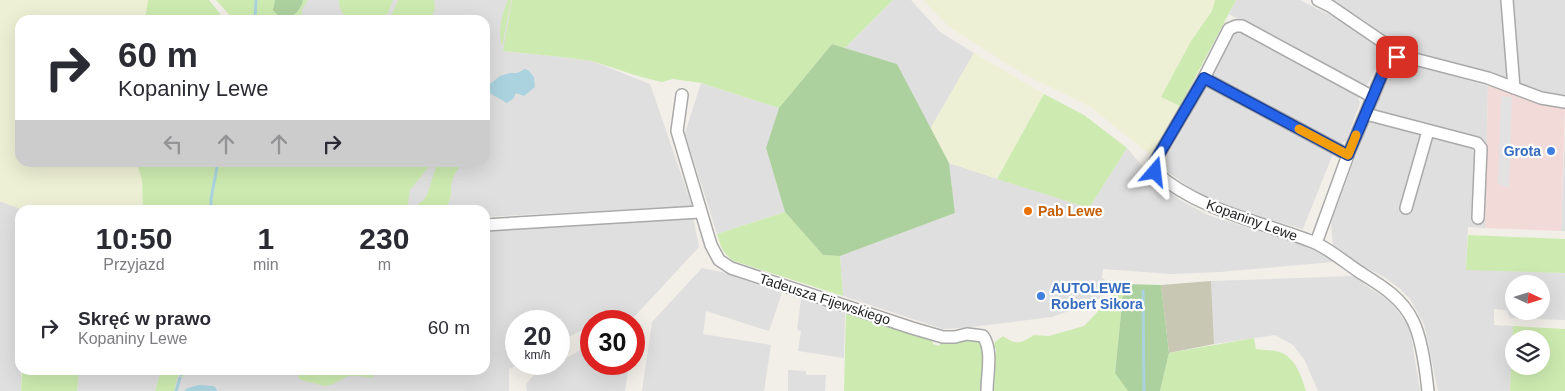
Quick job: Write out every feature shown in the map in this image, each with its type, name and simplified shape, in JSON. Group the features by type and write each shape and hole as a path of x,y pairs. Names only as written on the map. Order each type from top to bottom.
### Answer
{"street":[{"path":"1318,0 1330,6 1393,49 1397,57 1407,57 1488,78 1541,98 1565,102"},
{"path":"1508,0 1514,88"},
{"name":"Kopaniny Lewe","path":"1373,97 1242,26 1236,26 1229,29 1204,78 1154,163 1155,172 1201,202 1238,218 1316,243 1386,288 1405,306 1414,323 1428,391"},
{"name":"Kopaniny Lewe","path":"1316,243 1348,155 1387,63 1397,57"},
{"path":"1204,78 1348,155"},
{"name":"Tadeusza Fijewskiego","path":"682,95 677,131 700,212 711,245 719,260 731,268 912,328 944,337 967,334 983,336 987,342 988,349 987,391"},
{"path":"1366,114 1477,143 1481,148 1478,218"},
{"path":"1406,208 1428,131"},
{"path":"490,224 700,212"}],"shaded area":[{"path":"0,0 148,0 146,15 15,15 15,167 138,167 142,180 143,205 15,205 15,207 0,201"},
{"path":"265,0 512,0 504,51 592,61 650,84 692,206 490,217 490,205 224,205 234,167 490,167 490,15 265,15"},
{"path":"893,0 911,0 940,32 974,53 930,129 897,64 845,48"},
{"path":"923,0 1215,0 1212,11 1191,41 1161,97 1180,106 1152,156 1089,106 1023,74 948,26"},
{"path":"1236,0 1300,0 1343,22 1377,46 1383,55 1368,84 1360,86 1283,46 1229,14"},
{"path":"1331,0 1505,0 1511,83 1402,48 1362,19"},
{"path":"1508,0 1565,0 1565,97 1546,94 1516,85"},
{"path":"1240,31 1357,94 1360,103 1346,141 1337,146 1213,76 1212,71 1231,34"},
{"path":"974,53 1044,94 997,179 949,163 930,129"},
{"path":"1400,61 1488,86 1485,228 1468,227 1466,269 1565,273 1565,320 1550,319 1550,275 1505,275 1505,310 1494,309 1494,325 1513,326 1513,330 1505,330 1505,375 1511,375 1510,391 1438,391 1424,324 1410,299 1384,277 1365,267 1356,266 1333,248 1331,222 1379,94"},
{"path":"701,83 779,108 766,148 785,212 717,234 685,133"},
{"path":"1210,85 1333,154 1303,229 1255,215 1200,195 1168,172 1162,164 1188,120 1203,86"},
{"path":"1488,86 1565,106 1561,231 1485,228"},
{"path":"1501,96 1512,97 1509,188 1498,184"},
{"path":"1565,131 1565,231 1561,231"},
{"path":"1127,148 1156,182 1180,200 1208,215 1313,248 1325,253 1333,262 1220,272 1171,274 1103,269 1102,278 1111,283 1097,301 1052,317 964,328 943,329 843,296 840,256 955,213 949,163 1089,208"},
{"path":"0,201 15,207 15,375 21,375 21,391 0,391"},
{"path":"693,217 699,247 640,310 580,310 580,331 570,336 570,310 505,310 505,375 509,375 509,391 174,391 178,376 184,377 184,375 490,375 490,228"},
{"path":"702,268 722,272 782,293 769,331 706,311 703,334 771,345 764,391 642,391 652,322"},
{"path":"1355,276 1392,303 1410,329 1420,391 1318,391 1304,359 1293,345 1275,335 1214,344 1211,281"},
{"path":"1211,281 1214,344 1169,353 1161,285"},
{"path":"801,299 845,314 844,358 798,351 801,331 797,330"},
{"path":"580,350 580,375 627,375 625,391 527,391 526,384 535,375 570,375 570,356"},
{"path":"788,370 806,371 806,375 826,375 825,391 788,391"},
{"path":"79,375 160,375 155,391 77,391"}],"green space":[{"path":"148,0 209,0 221,15 146,15"},
{"path":"216,0 275,0 273,10 278,15 230,15"},
{"path":"275,0 303,0 299,10 293,15 279,15 273,10"},
{"path":"303,0 308,0 302,9 301,15 288,15 297,12"},
{"path":"339,0 393,0 386,15 345,15 340,8"},
{"path":"398,0 434,0 435,9 432,15 391,15"},
{"path":"508,0 511,0 502,47 501,23"},
{"path":"512,0 893,0 845,48 832,44 779,108 701,83 673,79 662,82 592,61 503,51"},
{"path":"1215,0 1236,0 1180,106 1161,97 1191,41 1212,11"},
{"path":"832,44 897,64 949,163 955,213 840,256 823,255 785,212 766,148 779,108"},
{"path":"1044,94 1084,115 1127,148 1089,208 997,179"},
{"path":"138,167 429,167 410,190 408,205 143,205 142,180"},
{"path":"436,167 459,167 454,175 448,205 417,205 427,195"},
{"path":"785,212 823,255 840,256 843,296 734,261 722,249 717,234"},
{"path":"1468,235 1565,239 1565,273 1466,270"},
{"path":"1124,284 1115,372 1128,391 994,391 996,348 993,348 995,342 1003,336 1012,341 1019,342 1034,335 1049,336 1084,326"},
{"path":"1124,284 1161,285 1169,353 1160,391 1128,391 1115,373"},
{"path":"846,311 869,318 870,321 884,327 888,324 932,339 933,344 939,346 942,342 966,340 979,342 983,350 982,391 844,391"},
{"path":"1513,326 1565,329 1565,391 1510,391 1511,375 1550,375 1550,330 1513,330"},
{"path":"1254,338 1256,349 1276,351 1288,356 1296,366 1306,391 1160,391 1169,353"},
{"path":"22,375 79,375 77,391 21,391"},
{"path":"160,375 184,375 184,377 178,376 174,391 155,391"},
{"path":"299,375 374,375 373,378 348,376 325,386 301,380"}],"water":[{"path":"525,69 528,70 534,77 535,87 524,96 516,93 513,99 507,103 491,94 490,84 500,76 517,73"},
{"path":"199,385 213,386 217,391 184,391"}],"waterway":[{"path":"255,15 256,0"},
{"path":"211,205 217,167"},
{"path":"1143,291 1144,391"},
{"path":"176,391 180,378"}],"slow traffic":[{"path":"1299,129 1348,155 1356,135"}],"place":[{"name":"Grota","path":"1551,151"},
{"name":"Pab Lewe","path":"1028,211"},
{"name":"AUTOLEWE Robert Sikora","path":"1041,296"}],"route":[{"path":"1155,172 1154,163 1204,78 1348,155 1387,63 1397,57"}]}
